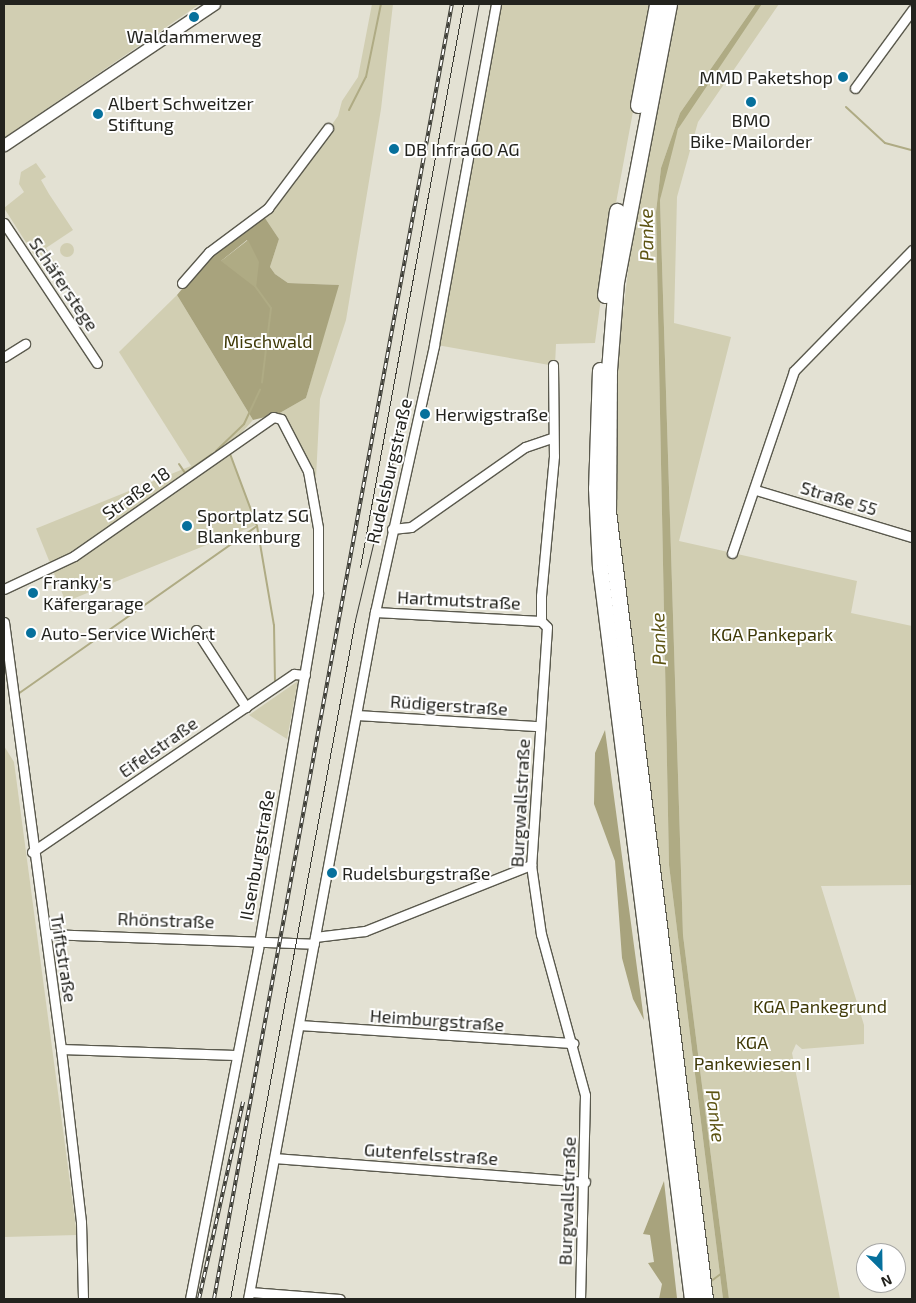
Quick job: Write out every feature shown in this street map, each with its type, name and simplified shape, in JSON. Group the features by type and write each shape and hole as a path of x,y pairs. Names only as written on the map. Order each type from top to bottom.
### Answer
{"highway":[{"path":"657,4 607,262 596,408 596,488 602,577 699,1292"},
{"path":"669,4 616,281 608,370 608,511 699,1292"}],"main road":[{"path":"4,145 214,4"}],"street":[{"name":"Rudelsburgstraße","path":"249,1296 375,612 434,345 496,4"},
{"path":"855,88 912,10"},
{"path":"182,282 209,252 268,208 328,128"},
{"name":"Schäferstege","path":"4,223 97,363"},
{"path":"732,553 756,490 794,371 912,250"},
{"path":"4,357 25,344"},
{"name":"Burgwallstraße","path":"552,365 551,438 554,456 541,621 547,626 531,865 541,934 573,1044 585,1094 585,1182 580,1299"},
{"name":"Straße 18","path":"4,589 74,556 266,422 281,419"},
{"name":"Ilsenburgstraße","path":"190,1299 235,1055 259,939 318,594 318,528 310,479 281,419"},
{"path":"392,529 411,527 525,447 551,438"},
{"name":"Straße 55","path":"756,490 912,537"},
{"name":"Hartmutstraße","path":"375,612 541,621"},
{"name":"Triftstraße","path":"4,622 32,852 62,1049 81,1222 83,1299"},
{"path":"196,630 246,707"},
{"name":"Eifelstraße","path":"32,852 294,674 305,675"},
{"name":"Rüdigerstraße","path":"357,715 539,726"},
{"name":"Rhönstraße","path":"46,934 315,941 365,931 531,865"},
{"name":"Heimburgstraße","path":"299,1025 573,1044"},
{"path":"62,1049 235,1055"},
{"name":"Gutenfelsstraße","path":"275,1158 585,1182"},
{"path":"249,1296 340,1299"}],"green space":[{"path":"4,4 200,4 4,138"},
{"path":"372,4 393,4 381,109 346,320 320,399 316,478 278,414 306,398 338,285 288,283 275,274 270,267 279,239 265,218 338,116 342,101 358,77"},
{"path":"501,4 653,4 608,246 595,343 556,344 555,366 437,345"},
{"path":"676,4 756,4 680,113 661,168 656,212 669,865 723,1299 710,1299 650,836 614,501 618,354 632,238"},
{"path":"762,4 779,4 698,122 677,197 674,323 731,337 679,541 857,581 851,613 912,626 912,885 821,886 864,1025 864,1044 802,1049 796,1044 792,1053 840,1299 729,1299 683,935 660,200 670,148 684,116"},
{"path":"36,163 46,177 41,180 73,230 46,248 56,264 45,272 4,208 24,192 19,184 21,172"},
{"name":"Mischwald","path":"265,218 279,239 270,267 275,274 288,283 339,285 306,398 278,414 253,420 177,295 212,253","holes":["247,240 250,247 221,261"]},
{"path":"67,243 72,245 74,250 72,255 67,257 62,255 60,250 62,245"},
{"path":"177,295 253,420 236,439 193,469 119,352"},
{"path":"228,451 258,524 66,602 36,529"},
{"path":"298,681 287,739 249,715"},
{"path":"605,730 644,1020 633,999 622,958 615,861 594,804 595,753"},
{"path":"4,746 14,762 77,1235 4,1237"},
{"path":"664,1181 676,1299 659,1299 662,1284 648,1263 654,1262 650,1235 643,1234"}],"shaded area":[{"path":"756,4 762,4 678,129 660,200 683,935 729,1299 723,1299 669,865 656,212 661,168 680,113"},
{"path":"248,240 259,262 256,288 221,261"}],"waterway":[{"path":"349,110 366,77 381,4"},
{"path":"846,107 885,143 912,150"},
{"path":"255,286 271,308 262,382"},
{"path":"216,451 244,424 260,390"},
{"path":"18,694 257,526 229,451"},
{"path":"179,464 185,473 212,454"},
{"path":"257,526 274,625 275,681"},
{"path":"710,1282 722,1273"}],"tram line":[{"path":"360,567 463,4"},
{"path":"230,1299 355,620 402,422 479,4"}],"railway":[{"path":"214,1299 452,4"},
{"path":"199,1299 243,1102"}],"place":[{"name":"Waldammerweg","path":"194,17"},
{"name":"MMD Paketshop","path":"843,77"},
{"name":"BMO Bike-Mailorder","path":"751,102"},
{"name":"Albert Schweitzer Stiftung","path":"98,114"},
{"name":"DB InfraGO AG","path":"394,149"},
{"name":"Herwigstraße","path":"425,414"},
{"name":"Sportplatz SG Blankenburg","path":"187,526"},
{"name":"Franky's Käfergarage","path":"33,593"},
{"name":"Auto-Service Wichert","path":"31,633"},
{"name":"Rudelsburgstraße","path":"332,873"}],"water label":[{"name":"Panke","path":"646,235"},
{"name":"Panke","path":"658,639"},
{"name":"Panke","path":"716,1116"}],"park label":[{"name":"KGA Pankepark","path":"772,634"},
{"name":"KGA Pankegrund","path":"820,1006"},
{"name":"KGA Pankewiesen I","path":"752,1053"}]}
